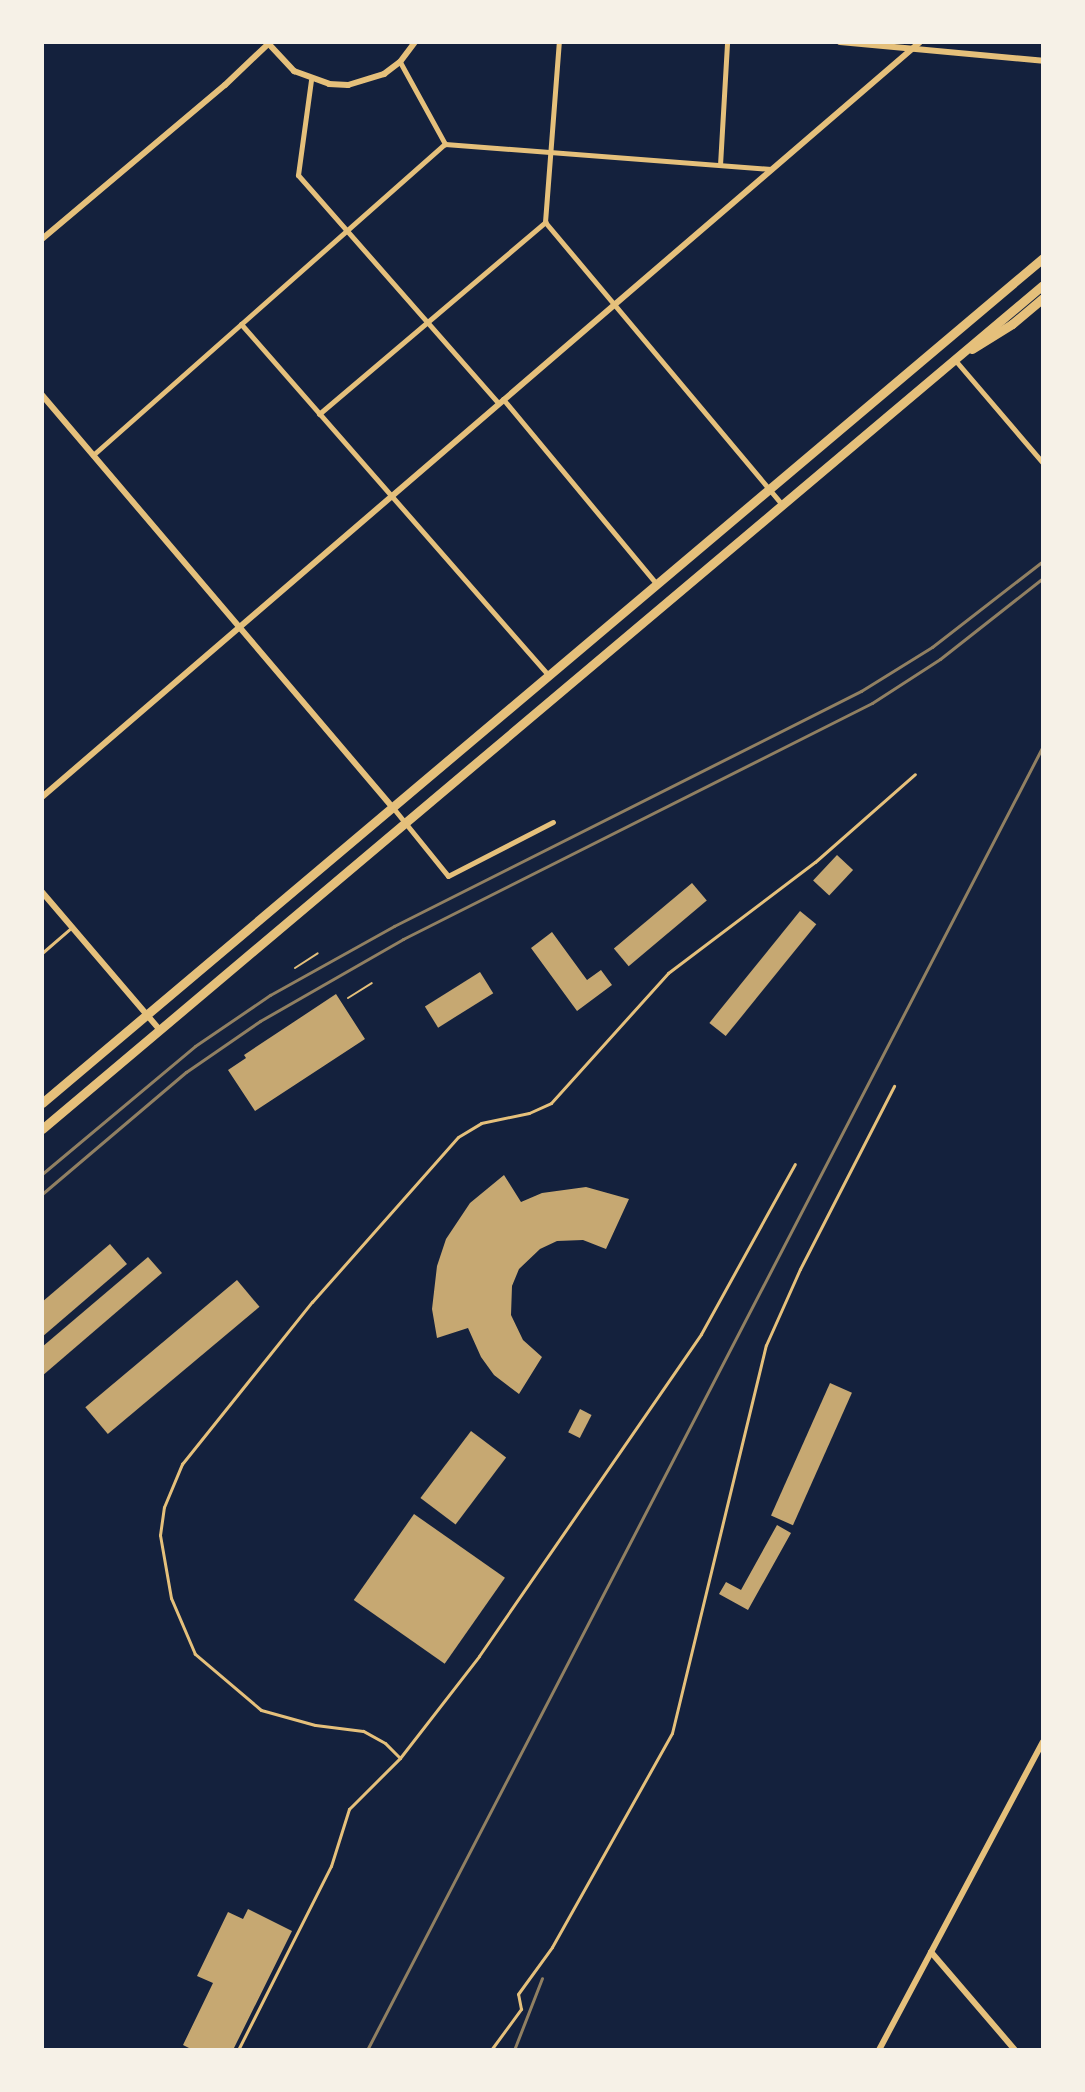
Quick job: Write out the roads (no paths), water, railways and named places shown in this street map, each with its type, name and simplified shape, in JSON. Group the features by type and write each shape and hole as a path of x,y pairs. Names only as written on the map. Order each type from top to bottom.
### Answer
{"highway":[{"path":"42,1103 394,809 768,488 1043,258"},
{"path":"42,1129 1043,285"},
{"path":"956,357 987,341 1043,298"}],"street":[{"path":"42,239 225,85 268,43 294,71 311,80 348,85 384,74 400,62 415,42"},
{"path":"319,414 545,222 559,42"},
{"path":"720,165 727,42"},
{"path":"840,42 1043,61"},
{"path":"42,797 920,42"},
{"path":"400,62 445,144"},
{"path":"311,80 298,175 501,401 657,583"},
{"path":"93,455 445,144 771,169"},
{"path":"1043,147 1043,182"},
{"path":"545,222 781,503"},
{"path":"241,324 549,676"},
{"path":"956,357 1043,463"},
{"path":"42,395 405,821 448,876 553,822"},
{"path":"42,892 159,1029"},
{"path":"879,2050 1043,1742"},
{"path":"931,1952 1015,2050"}],"lane":[{"path":"400,1758 385,1743 363,1731 315,1725 261,1710 195,1654 171,1598 160,1535 164,1507 182,1464 312,1302 458,1137 481,1123 529,1113 551,1103 668,973 815,862 915,774"},
{"path":"42,953 72,927"},
{"path":"491,2050 521,2009 518,1994 552,1947 672,1733 766,1345 800,1269 894,1086"},
{"path":"238,2050 331,1866 349,1809 400,1758 479,1656 701,1334 795,1164"}],"railway":[{"path":"42,1174 195,1046 270,995 394,926 861,691 932,647 1043,561"},
{"path":"42,1194 186,1072 260,1021 403,939 872,703 940,659 1043,578"},
{"path":"367,2050 1043,746"},
{"path":"514,2050 542,1978"}]}
